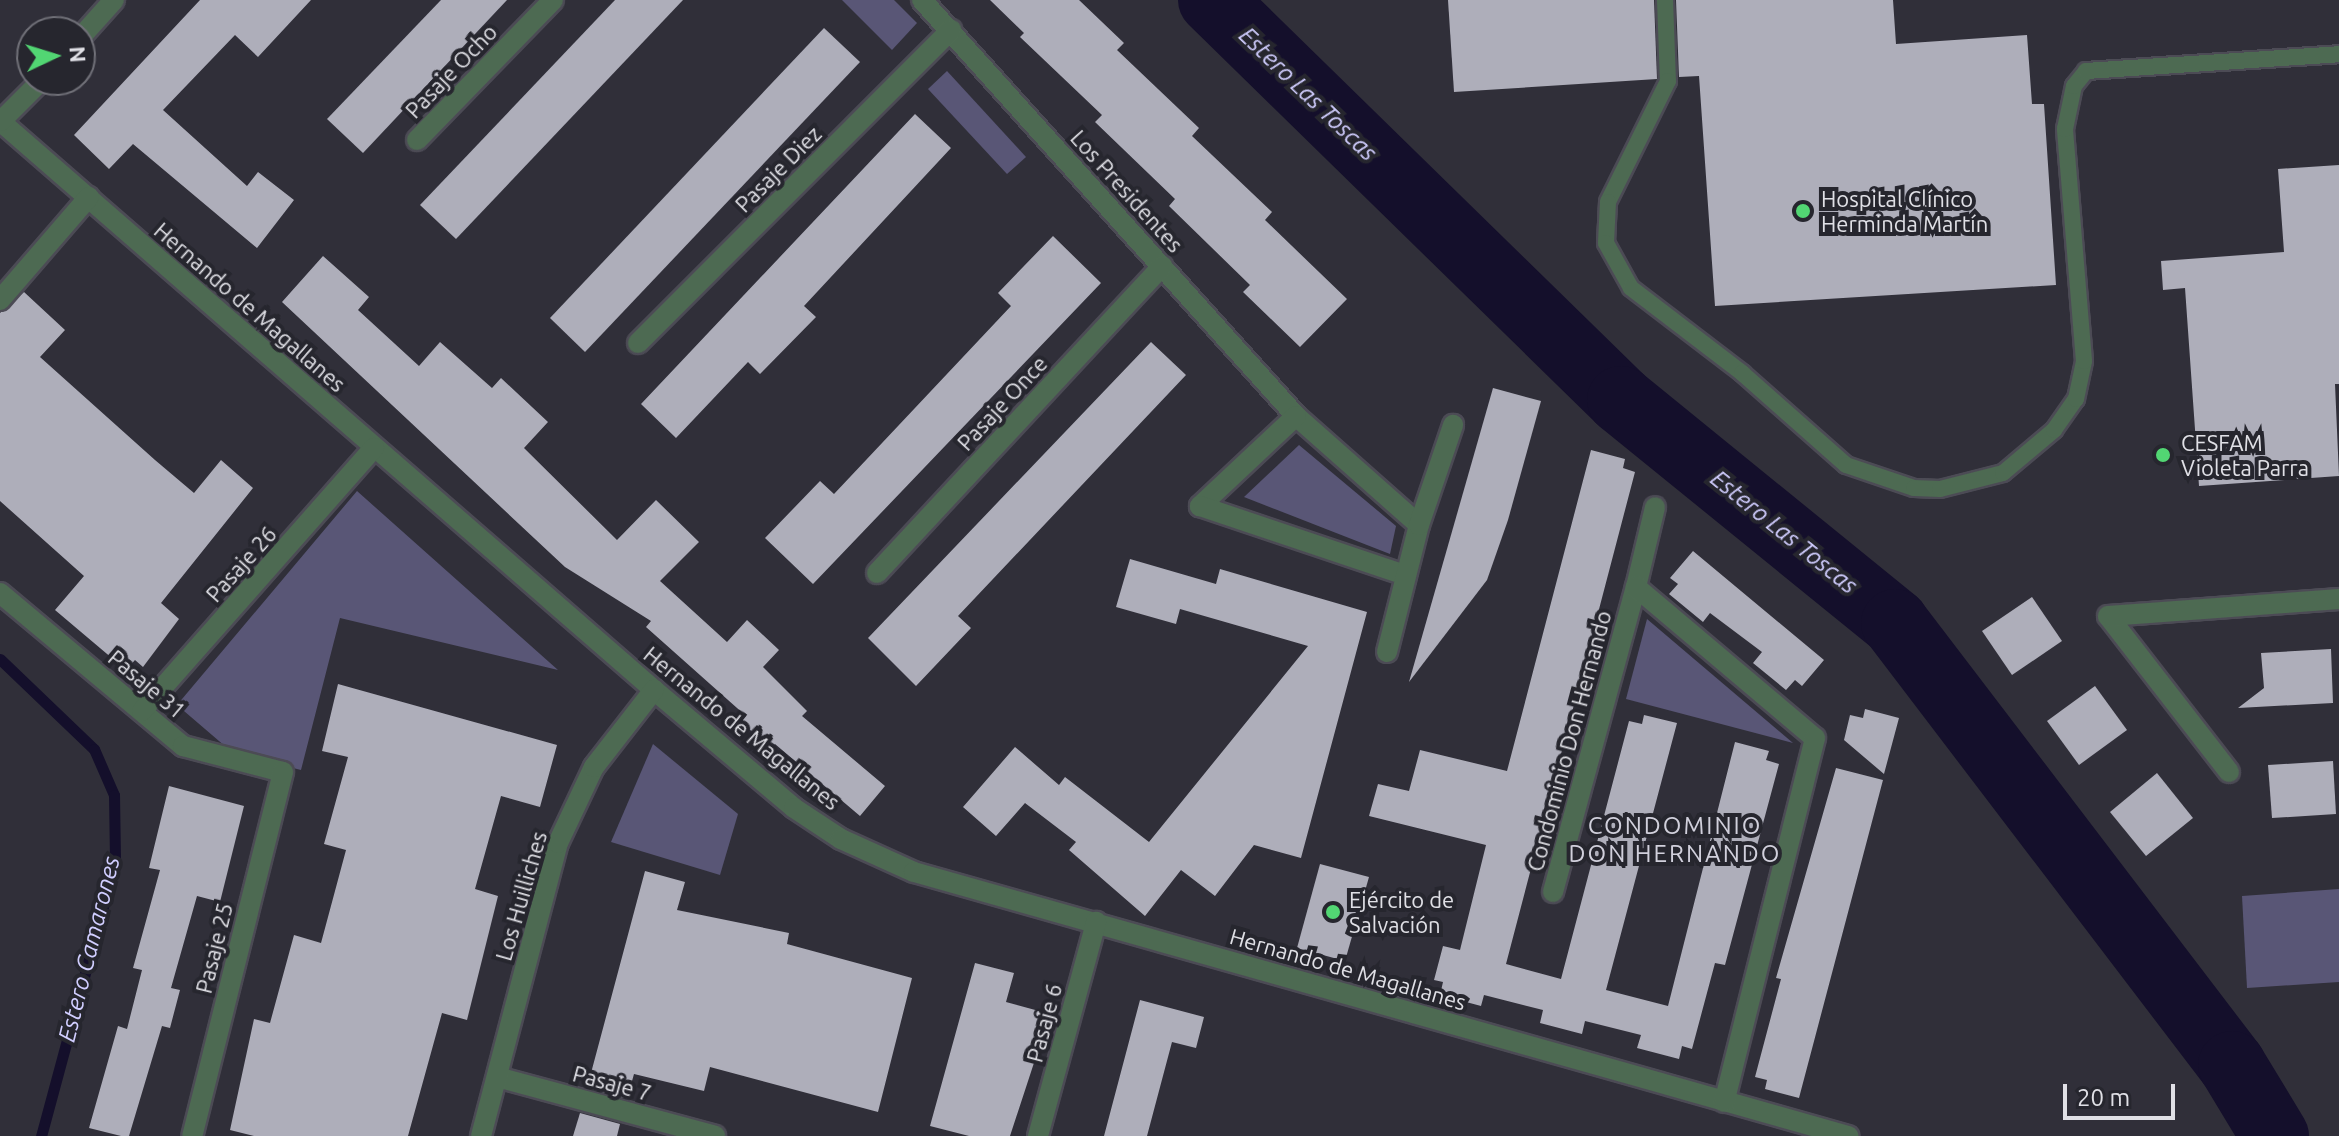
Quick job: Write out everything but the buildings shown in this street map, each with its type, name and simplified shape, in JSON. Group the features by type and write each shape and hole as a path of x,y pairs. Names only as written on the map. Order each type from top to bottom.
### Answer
{"street":[{"path":"96,20 114,0"},
{"name":"Pasaje Ocho","path":"417,140 553,0"},
{"name":"Los Presidentes","path":"922,0 1296,416 1419,525"},
{"name":"Pasaje Diez","path":"638,343 951,30"},
{"path":"0,121 26,96"},
{"name":"Hernando de Magallanes","path":"0,121 654,690 794,808 841,839 914,872 1848,1136"},
{"path":"0,300 89,197"},
{"name":"Pasaje Once","path":"877,573 1162,266"},
{"path":"1296,416 1200,506 1405,575"},
{"path":"1387,652 1419,525 1453,425"},
{"name":"Pasaje 26","path":"142,711 374,448"},
{"name":"Condominio Don Hernando","path":"1553,892 1655,507"},
{"path":"1636,587 1815,738 1724,1102"},
{"name":"Pasaje 31","path":"0,593 183,746 283,772"},
{"path":"2229,772 2108,616 2339,599"},
{"name":"Los Huilliches","path":"481,1136 558,843 594,767 654,690"},
{"name":"Pasaje 25","path":"192,1136 283,772"},
{"name":"Pasaje 6","path":"1038,1136 1096,922"},
{"name":"Pasaje 7","path":"497,1077 715,1136"}],"lane":[{"path":"1665,0 1668,81 1608,202 1606,243 1631,288 1742,373 1846,465 1914,488 1940,489 2003,473 2054,430 2076,399 2084,361 2065,129 2068,104 2086,71 2339,54"}],"shaded area":[{"path":"842,0 894,0 917,23 892,50"},
{"path":"947,71 1026,157 1007,174 928,89"},
{"path":"1299,445 1396,526 1390,554 1244,497"},
{"path":"357,491 558,670 340,618 301,770 233,753 177,705"},
{"path":"1647,619 1793,743 1626,699"},
{"path":"653,744 738,814 720,875 611,842"},
{"path":"2339,889 2339,982 2247,988 2242,896"}],"waterway":[{"name":"Estero Las Toscas","path":"1212,0 1621,400 1895,623 2232,1065 2275,1136"},
{"name":"Estero Camarones","path":"0,659 94,749 114,795 115,862 41,1136"}],"place":[{"name":"Hospital Clínico Herminda Martín","path":"1803,211"},
{"name":"CESFAM Violeta Parra","path":"2163,455"},
{"name":"Ejército de Salvación","path":"1333,912"}],"district":[{"name":"CONDOMINIO DON HERNANDO","path":"1675,840"}]}
